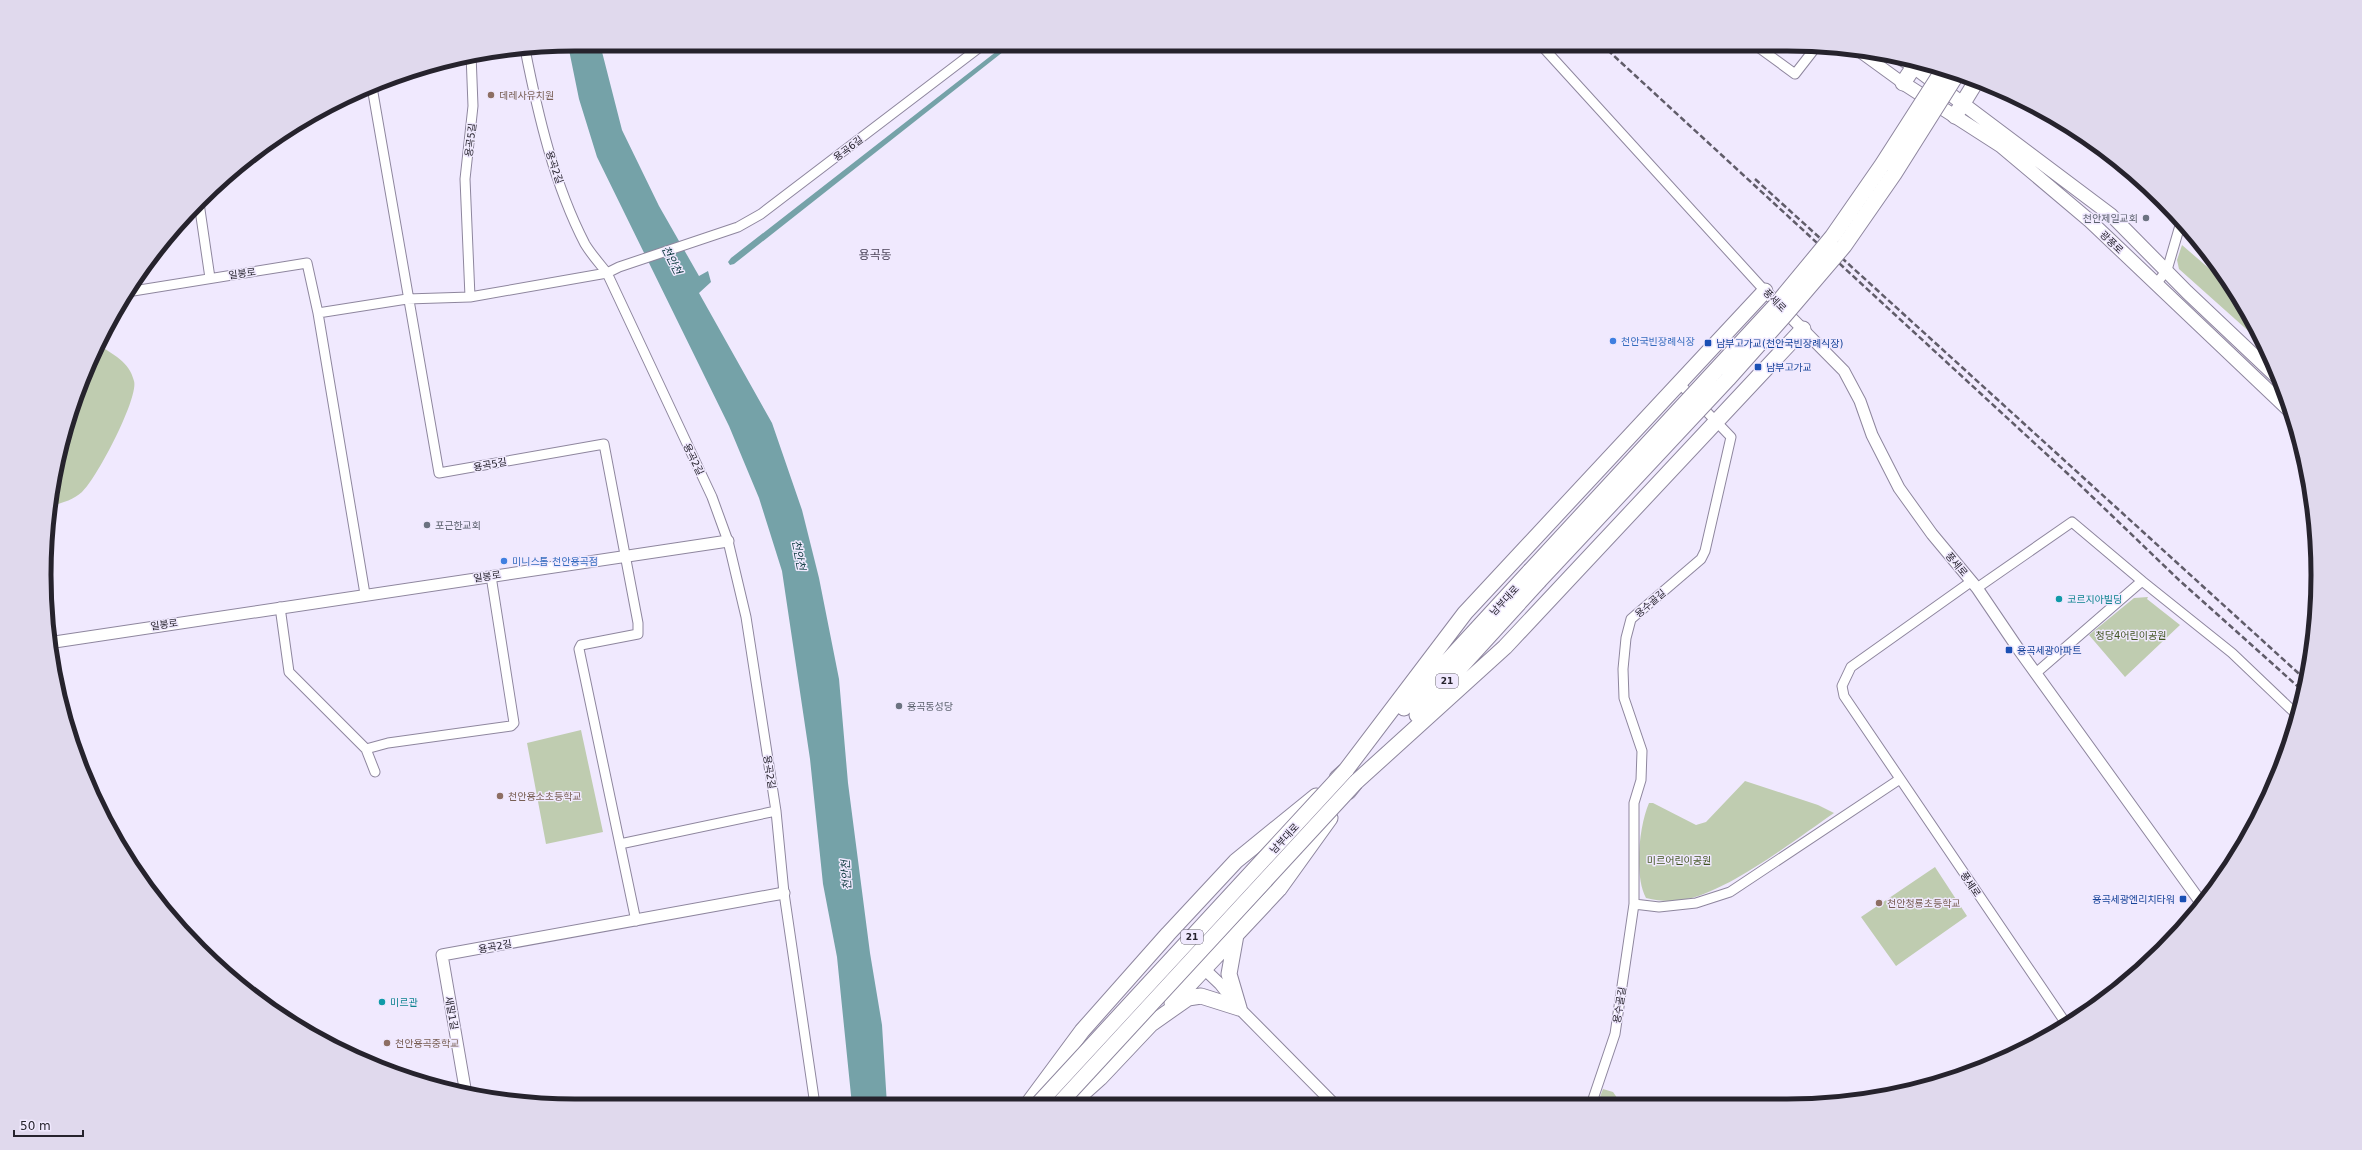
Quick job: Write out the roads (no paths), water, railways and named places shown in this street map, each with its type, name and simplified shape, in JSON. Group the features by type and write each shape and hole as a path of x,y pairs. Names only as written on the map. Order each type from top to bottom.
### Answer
{"highway":[{"path":"1903,83 1914,67"},
{"name":"21","path":"1534,576 1775,306 1832,237 1882,165 1940,74"},
{"name":"21","path":"1534,576 1733,373 1844,246 1894,174 1954,79"},
{"path":"1955,116 1974,86"},
{"path":"1077,1099 1100,1078 1279,889 1351,776 1464,613 1765,291"},
{"path":"1032,1099 1082,1031 1168,934 1236,861 1351,776 1505,647 1803,329"},
{"name":"남부대로","path":"1063,1099 1351,776 1534,576"},
{"name":"남부대로","path":"1043,1099 1351,776"},
{"path":"1236,935 1230,974 1239,1008"},
{"path":"1151,1024 1188,998 1201,996 1239,1008"}],"main road":[{"name":"광풍로","path":"1919,68 2111,215 2192,297 2269,370"},
{"name":"광풍로","path":"1903,83 2001,146 2090,221 2282,403"}],"street":[{"name":"용곡6길","path":"606,274 619,267 738,227 761,214 975,51"},
{"name":"풍세로","path":"1546,51 1765,291 1844,371 1860,400 1872,435 1899,488 1932,534 1975,585 2036,673 2199,899"},
{"path":"1764,51 1795,74 1812,52"},
{"name":"용곡2길","path":"526,53 553,164 586,245 606,274 712,497 728,541 746,617 776,811 784,893 815,1099"},
{"name":"광풍로","path":"1868,57 1903,83"},
{"name":"용곡5길","path":"470,297 465,179 473,106 471,61"},
{"name":"용곡5길","path":"373,92 407,299 439,473 604,444 624,555"},
{"path":"200,209 210,278"},
{"path":"2156,284 2167,270 2179,228"},
{"name":"일봉로","path":"135,291 307,263 318,313 365,594"},
{"path":"318,313 407,299 470,297 606,274"},
{"name":"용수골길","path":"1593,1099 1615,1034 1634,904 1634,803 1640,780 1642,751 1624,698 1623,669 1626,638 1631,619 1701,559 1705,551 1730,437 1679,383"},
{"path":"1975,585 2072,522 2142,581 2232,653 2293,711"},
{"name":"일봉로","path":"55,642 624,555 728,541"},
{"path":"624,555 638,622 638,634 581,645 579,649 636,921"},
{"path":"366,749 388,743 511,726 514,723 491,576"},
{"path":"2036,673 2142,581"},
{"name":"풍세로","path":"1975,585 1851,667 1845,676 1842,686 1844,696 2064,1020"},
{"path":"280,607 289,672 366,749 375,772"},
{"path":"1634,904 1659,907 1696,903 1730,892 1900,779"},
{"path":"620,844 776,811"},
{"name":"용곡2길","path":"442,955 784,893"},
{"path":"1168,934 1220,984 1239,1008 1329,1099"},
{"name":"새말1길","path":"442,955 465,1087"}],"water":[{"name":"천안천","path":"569,51 602,51 622,130 659,206 699,276 708,271 711,282 699,293 772,423 802,510 819,578 839,679 848,783 870,953 882,1025 887,1099 851,1099 837,957 823,884 810,759 782,571 759,498 729,426 597,157 579,99"},
{"path":"997,51 1004,51 734,264 730,265 728,262 731,258"}],"railway":[{"path":"1609,51 2080,485 2179,580 2299,687"},
{"path":"1755,179 2301,676"}],"place":[{"name":"데레사유치원","path":"491,95"},
{"name":"천안제일교회","path":"2146,218"},
{"name":"천안국빈장례식장","path":"1613,341"},
{"name":"남부고가교(천안국빈장례식장)","path":"1708,343"},
{"name":"남부고가교","path":"1758,367"},
{"name":"포근한교회","path":"427,525"},
{"name":"미니스톱 천안용곡점","path":"504,561"},
{"name":"코르지아빌딩","path":"2059,599"},
{"name":"용곡세광아파트","path":"2009,650"},
{"name":"용곡동성당","path":"899,706"},
{"name":"천안용소초등학교","path":"500,796"},
{"name":"용곡세광엔리치타워","path":"2183,899"},
{"name":"천안청룡초등학교","path":"1879,903"},
{"name":"미르관","path":"382,1002"},
{"name":"천안용곡중학교","path":"387,1043"}],"district":[{"name":"용곡동","path":"875,255"}],"park label":[{"name":"청당4어린이공원","path":"2131,635"},
{"name":"미르어린이공원","path":"1679,860"}]}
